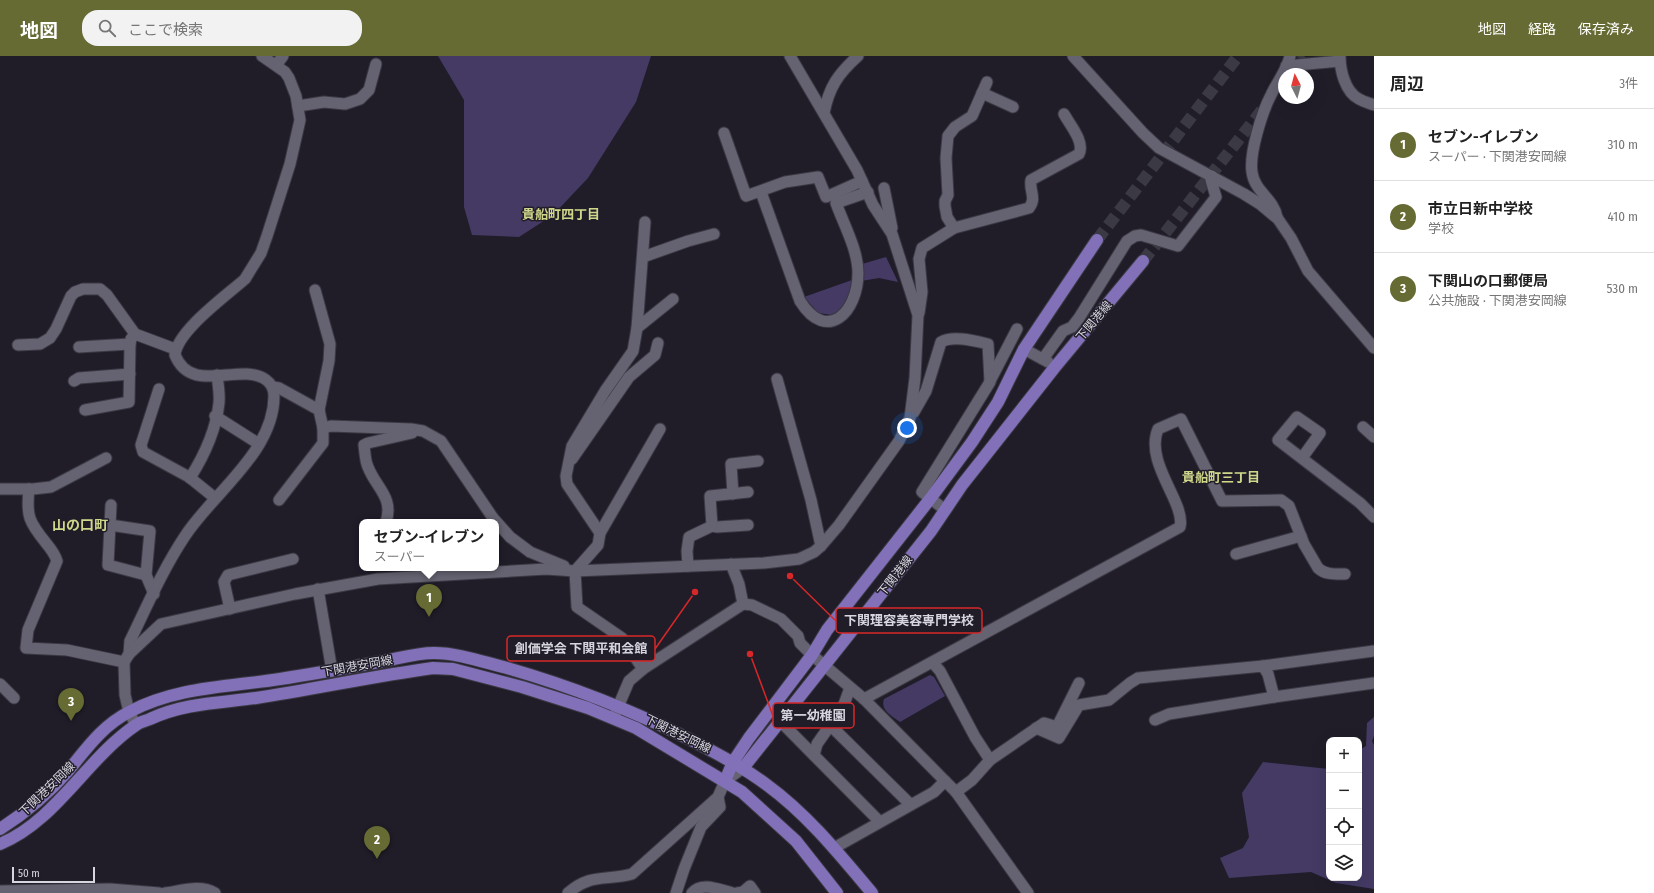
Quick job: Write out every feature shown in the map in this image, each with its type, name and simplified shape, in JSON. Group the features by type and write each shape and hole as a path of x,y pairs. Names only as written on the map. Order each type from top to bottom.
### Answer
{"main road":[{"name":"下関港線","path":"738,765 749,738 812,655 827,630 930,499 989,417 1024,349 1097,240"},
{"name":"下関港線","path":"725,781 738,765 781,722 931,531 944,509 1055,367 1143,261"},
{"name":"下関港安岡線","path":"0,829 26,811 67,772 106,726 129,712 169,695 332,671 432,653 450,655 545,679 664,726 738,765"},
{"name":"下関港安岡線","path":"0,844 25,830 62,798 104,751 136,725 163,713 186,706 256,698 433,668 453,669 522,687 588,708 636,728 725,781"},
{"path":"738,765 791,804 834,848 872,893"},
{"path":"725,781 742,792 796,841 837,893"}],"street":[{"path":"136,725 129,712 125,695 127,658 130,641 178,546 189,530 259,444 271,421 274,388 268,380 254,374 231,373 198,376 184,370 174,355 178,343 186,331 245,279 261,253 290,162 299,124 298,106 289,78 276,65 262,56"},
{"path":"276,65 284,56"},
{"path":"790,56 862,181 873,205 892,234"},
{"path":"824,113 827,96 834,82 858,56"},
{"path":"1073,56 1143,133 1159,148 1212,176 1260,204 1278,219 1291,238 1308,271 1374,348"},
{"path":"1278,219 1272,202 1256,184 1252,173 1251,159 1270,96 1288,61 1340,59 1342,72 1351,91 1357,99 1374,105"},
{"path":"298,106 324,102 345,104 360,99 369,90 376,64"},
{"path":"954,228 945,212 945,201 948,195 946,158 948,136 955,127 972,116 987,82"},
{"path":"982,93 1013,107"},
{"path":"910,418 915,378 918,315 922,292 919,266 920,253 926,245 954,228 1029,208 1033,203 1034,198 1032,180 1079,154 1081,149 1080,143 1064,114"},
{"path":"724,133 746,196 761,192 767,187 785,182 818,178 826,197 862,181"},
{"path":"1043,359 1063,332 1072,327 1079,318 1127,241 1135,236 1141,235 1178,246 1216,197 1211,180 1212,176"},
{"path":"884,188 892,234 918,315"},
{"path":"761,192 800,301 810,315 823,321 830,321 846,314 852,304 858,274 854,252 836,203 868,192"},
{"path":"600,533 567,484 567,466 572,446 605,391 633,351 637,328 645,222"},
{"path":"643,257 688,241 714,234"},
{"path":"18,345 40,344 50,338 56,329 71,296 75,292 83,289 97,288 104,292 132,339 129,402 84,410"},
{"path":"279,500 323,443 323,428 319,410 329,361 330,344 315,290"},
{"path":"637,328 673,299"},
{"path":"944,509 922,492 990,382 1017,329"},
{"path":"79,347 132,339 175,349"},
{"path":"499,570 546,569 575,571 791,561 814,552 821,546 839,525 898,441 926,391 939,345 944,340 972,340 988,344 990,382"},
{"path":"567,466 629,377 655,355 658,343"},
{"path":"1024,349 1055,367"},
{"path":"74,381 79,378 130,374"},
{"path":"190,478 202,459 208,444 219,402 217,375"},
{"path":"778,379 811,500 821,546"},
{"path":"274,388 279,388 319,410"},
{"path":"159,389 141,446 143,452 190,478 215,498"},
{"path":"215,416 259,444"},
{"path":"864,699 1180,527 1181,516 1162,476 1154,438 1158,429 1181,419 1222,502 1281,500 1288,506 1301,536 1321,571 1332,574 1345,574"},
{"path":"323,428 331,426 411,429 424,431 440,441 494,519"},
{"path":"1363,427 1374,437"},
{"path":"643,669 622,638 577,607 575,571 598,545 600,533 660,429"},
{"path":"387,519 389,512 387,501 367,466 364,446 368,443 424,431"},
{"path":"0,488 29,489 51,487 106,458"},
{"path":"1302,458 1374,517"},
{"path":"732,494 730,464 758,460"},
{"path":"29,489 28,507 31,524 56,555 57,561 28,630 26,648 67,650 127,658"},
{"path":"712,526 710,496 748,492"},
{"path":"111,505 108,565 146,576"},
{"path":"110,525 150,531 146,576 154,594"},
{"path":"499,525 510,537 530,552 575,571"},
{"path":"688,566 687,551 689,537 712,526 748,526"},
{"path":"1236,554 1301,536"},
{"path":"230,609 224,582 228,575 293,559"},
{"path":"731,564 739,584 743,604"},
{"path":"127,658 161,624 378,574 479,571"},
{"path":"318,589 332,671"},
{"path":"613,719 629,681 643,669 743,604 752,605 782,619 812,655 864,699 956,792 1023,891"},
{"path":"1036,728 1059,738 1079,705 1109,700 1138,678 1263,666 1374,651"},
{"path":"933,662 940,671 975,737 990,760"},
{"path":"1263,666 1268,674 1274,697"},
{"path":"956,792 972,780 990,760 1036,728 1044,723 1057,727 1079,683"},
{"path":"1155,720 1169,714 1374,683"},
{"path":"0,684 14,698"},
{"path":"814,755 817,744 843,707 850,688"},
{"path":"781,722 879,821"},
{"path":"830,725 910,804"},
{"path":"568,893 579,884 594,878 621,877 632,874 718,797 725,781"},
{"path":"834,848 879,821 934,792 945,781"},
{"path":"676,893 701,827 720,807 718,797"},
{"path":"692,893 697,888 703,886 733,893"},
{"path":"737,893 743,892 750,886 755,893"},
{"path":"165,893 193,888 210,890 215,893"},
{"path":"0,891 13,892 110,889 159,893"}],"shaded area":[{"path":"438,56 651,56 636,102 588,178 553,215 519,237 472,235 464,207 464,100"},
{"path":"886,257 898,282 879,278 861,281 862,264"},
{"path":"852,280 848,302 843,309 832,315 818,313 804,297"},
{"path":"930,675 934,677 945,696 900,722 885,710 883,703 884,699"},
{"path":"1374,717 1374,736 1372,741 1374,745 1374,889 1331,881 1362,881 1362,748 1366,746 1367,723"},
{"path":"1263,762 1326,769 1326,879 1311,872 1229,878 1220,858 1243,848 1249,837 1242,793"}],"tunnel":[{"path":"1097,240 1238,56"},
{"path":"1295,68 1304,56"},
{"path":"1143,261 1266,105"}],"place":[{"name":"下関理容美容専門学校","path":"790,576"},
{"name":"創価学会 下関平和会館","path":"695,592"},
{"name":"セブン-イレブン","path":"429,617"},
{"name":"第一幼稚園","path":"750,654"},
{"name":"下関山の口郵便局","path":"71,721"},
{"name":"市立日新中学校","path":"377,859"}],"district":[{"name":"貴船町四丁目","path":"561,214"},
{"name":"貴船町三丁目","path":"1221,477"},
{"name":"山の口町","path":"80,525"}]}
